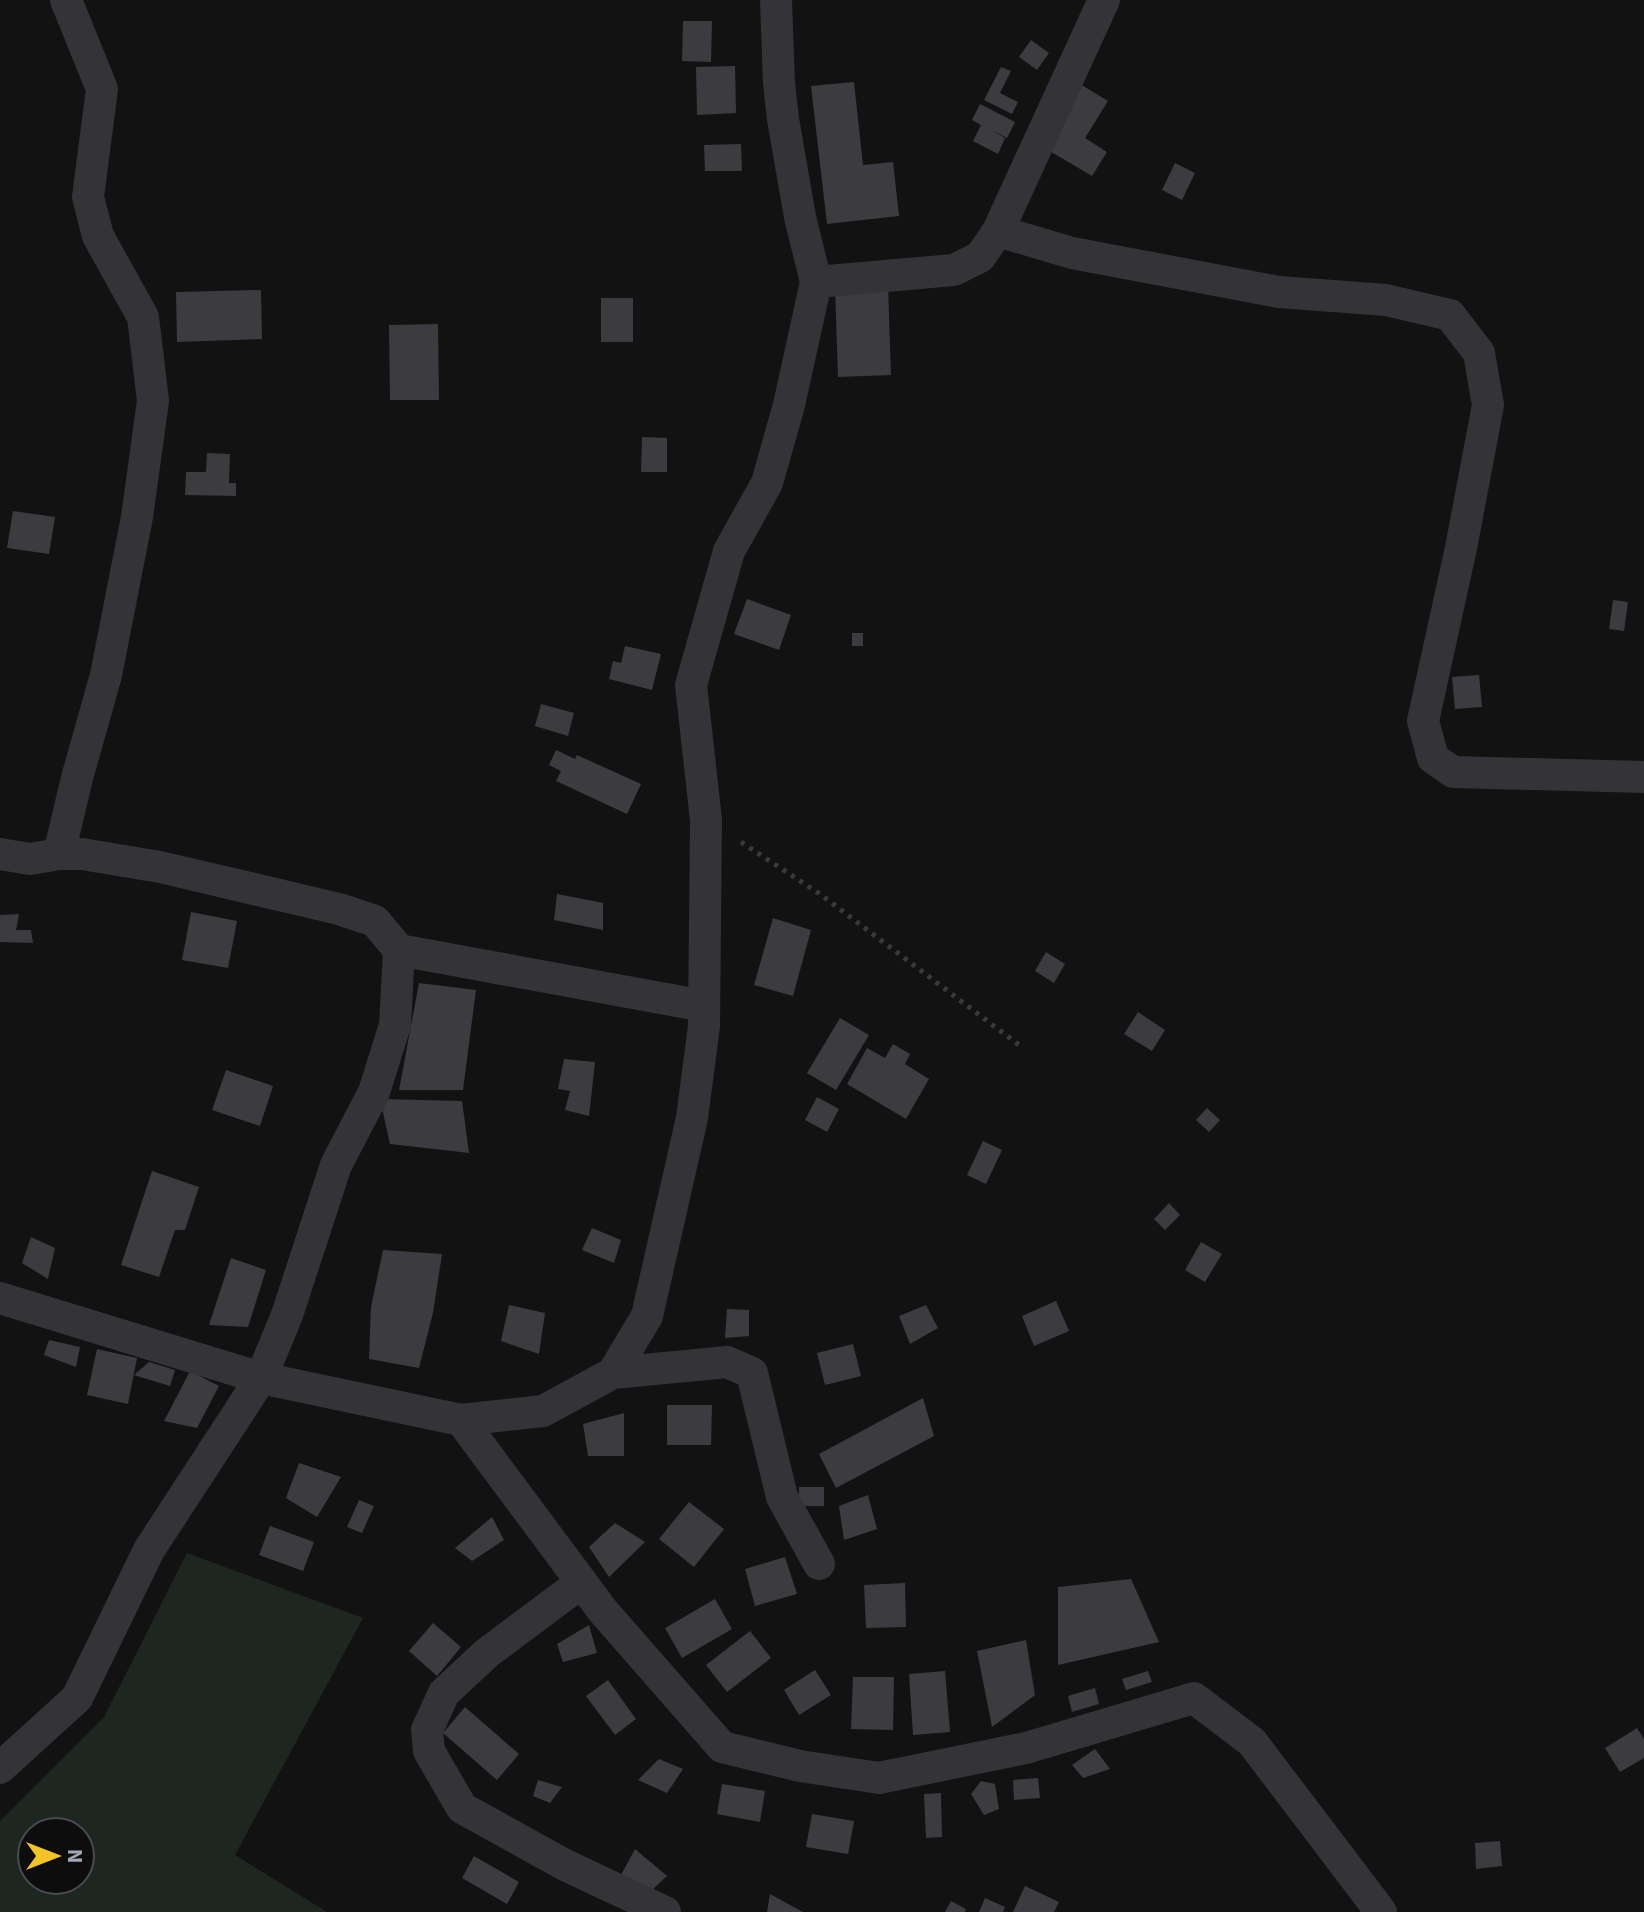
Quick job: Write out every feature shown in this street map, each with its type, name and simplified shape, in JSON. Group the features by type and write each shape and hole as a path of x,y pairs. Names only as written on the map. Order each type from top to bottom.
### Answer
{"street":[{"path":"59,854 106,675 137,517 153,401 143,317 98,236 88,197 102,89 66,0"},
{"path":"613,1373 647,1316 692,1118 704,1006 706,820 691,685 729,551 767,483 789,405 816,282 800,217 783,119 776,0"},
{"path":"816,282 954,270 980,257 998,231 1104,0"},
{"path":"998,231 1072,253 1279,292 1386,300 1450,315 1479,353 1488,405 1423,721 1433,758 1453,772 1644,777"},
{"path":"0,854 30,859 82,854 160,867 339,909 375,921 399,950 704,1006"},
{"path":"0,1768 77,1698 149,1550 261,1378 287,1315 336,1165 374,1092 395,1025 399,950"},
{"path":"0,1298 261,1378 461,1420 543,1411 613,1373 727,1362 752,1373 782,1497 819,1564"},
{"path":"461,1420 603,1611 722,1747 800,1766 879,1778 1026,1748 1194,1698 1252,1742 1381,1912"},
{"path":"582,1582 487,1653 444,1693 427,1730 429,1751 462,1808 565,1865 665,1912"}],"path":[{"path":"706,820 820,894 1019,1045"}],"shaded area":[{"path":"187,1553 363,1618 235,1855 327,1912 0,1912 0,1821 104,1717"}],"building":[{"path":"683,21 712,21 711,62 682,61"},
{"path":"1031,40 1049,53 1037,70 1019,57"},
{"path":"735,66 736,113 697,115 696,67"},
{"path":"1001,67 1011,71 1000,93 1018,102 1012,114 984,100"},
{"path":"854,82 863,165 893,162 899,216 827,224 811,86"},
{"path":"1080,84 1108,101 1085,138 1107,152 1092,176 1043,147"},
{"path":"980,104 1015,122 1007,138 992,130 1005,138 998,154 973,141 981,125 972,120"},
{"path":"741,144 742,171 705,171 704,145"},
{"path":"1175,163 1195,173 1182,200 1162,190"},
{"path":"888,286 891,375 838,377 835,288"},
{"path":"261,290 262,339 177,342 176,292"},
{"path":"601,298 633,298 633,342 601,342"},
{"path":"438,324 439,400 390,400 389,325"},
{"path":"642,437 667,438 667,472 641,472"},
{"path":"207,453 230,454 229,483 236,483 236,496 185,495 186,472 206,472"},
{"path":"13,511 55,517 49,554 7,548"},
{"path":"747,599 791,615 779,650 734,634"},
{"path":"1613,600 1628,602 1624,631 1609,629"},
{"path":"852,633 863,633 863,646 852,646"},
{"path":"625,646 661,654 652,690 609,679 613,661 621,663"},
{"path":"1479,675 1482,707 1455,709 1452,677"},
{"path":"541,704 574,713 568,736 535,726"},
{"path":"556,750 575,759 577,755 641,784 627,814 556,781 561,771 549,765"},
{"path":"557,894 603,903 603,930 554,920"},
{"path":"191,912 237,921 228,968 182,960"},
{"path":"19,914 16,930 31,930 33,943 0,942 0,915"},
{"path":"773,918 811,930 793,996 754,985"},
{"path":"1046,952 1065,964 1054,983 1035,971"},
{"path":"419,983 476,990 463,1090 399,1090"},
{"path":"1138,1012 1165,1030 1152,1051 1124,1034"},
{"path":"840,1018 869,1035 836,1090 807,1073"},
{"path":"893,1044 910,1054 905,1064 929,1079 906,1119 847,1084 867,1048 885,1058"},
{"path":"564,1059 595,1062 589,1116 565,1110 570,1091 558,1089"},
{"path":"226,1070 273,1086 260,1126 212,1110"},
{"path":"817,1097 839,1109 827,1132 805,1120"},
{"path":"380,1099 462,1101 469,1153 390,1144"},
{"path":"1207,1108 1220,1120 1209,1132 1196,1120"},
{"path":"983,1141 1002,1150 986,1184 967,1175"},
{"path":"152,1171 199,1187 185,1230 175,1230 159,1277 121,1265"},
{"path":"1169,1203 1180,1215 1165,1230 1154,1219"},
{"path":"592,1228 621,1240 614,1263 582,1250"},
{"path":"31,1237 55,1248 48,1279 22,1263"},
{"path":"1201,1242 1222,1254 1205,1282 1185,1270"},
{"path":"383,1250 442,1254 433,1313 419,1368 369,1359 371,1307"},
{"path":"231,1258 266,1270 248,1327 209,1325"},
{"path":"1056,1301 1069,1331 1034,1346 1022,1316"},
{"path":"509,1305 545,1313 539,1354 501,1341"},
{"path":"926,1305 938,1328 910,1344 899,1316"},
{"path":"727,1309 749,1310 749,1336 725,1338"},
{"path":"49,1340 80,1347 76,1367 44,1355"},
{"path":"853,1344 861,1376 825,1385 817,1353"},
{"path":"97,1349 137,1358 128,1404 87,1395"},
{"path":"149,1362 175,1370 170,1386 134,1375"},
{"path":"190,1371 219,1386 197,1428 164,1421"},
{"path":"923,1398 934,1436 836,1488 819,1454"},
{"path":"667,1405 712,1405 711,1445 667,1445"},
{"path":"624,1413 624,1456 588,1456 583,1424"},
{"path":"299,1463 341,1477 317,1517 286,1498"},
{"path":"799,1487 824,1487 824,1506 799,1506"},
{"path":"868,1495 877,1529 844,1540 839,1506"},
{"path":"359,1500 374,1506 362,1533 347,1527"},
{"path":"689,1502 724,1529 694,1567 659,1539"},
{"path":"492,1517 504,1540 472,1561 455,1548"},
{"path":"615,1523 645,1542 609,1577 589,1547"},
{"path":"270,1526 314,1542 303,1571 259,1555"},
{"path":"785,1557 797,1594 755,1606 745,1569"},
{"path":"1131,1579 1159,1642 1058,1665 1058,1587"},
{"path":"905,1583 906,1627 866,1628 864,1585"},
{"path":"715,1599 732,1629 682,1658 665,1628"},
{"path":"433,1623 461,1647 437,1676 409,1651"},
{"path":"589,1625 597,1653 563,1662 557,1644"},
{"path":"750,1631 771,1658 727,1692 706,1665"},
{"path":"1026,1640 1035,1695 992,1727 977,1651"},
{"path":"815,1670 831,1695 799,1715 784,1690"},
{"path":"945,1671 950,1732 913,1735 909,1674"},
{"path":"1148,1671 1152,1682 1126,1690 1122,1679"},
{"path":"853,1677 894,1677 893,1730 851,1729"},
{"path":"608,1680 636,1719 615,1735 586,1696"},
{"path":"1095,1688 1099,1704 1072,1712 1068,1696"},
{"path":"465,1707 519,1754 497,1780 443,1733"},
{"path":"1637,1728 1644,1739 1644,1758 1620,1772 1605,1748"},
{"path":"1095,1749 1110,1769 1083,1778 1072,1765"},
{"path":"659,1759 683,1769 667,1793 638,1780"},
{"path":"1038,1778 1040,1798 1014,1800 1013,1780"},
{"path":"538,1780 562,1787 550,1803 533,1796"},
{"path":"981,1781 995,1784 999,1809 984,1815 971,1794"},
{"path":"722,1784 765,1791 760,1822 717,1814"},
{"path":"941,1793 942,1837 926,1838 924,1794"},
{"path":"812,1814 854,1821 848,1854 806,1847"},
{"path":"1500,1841 1502,1866 1476,1869 1475,1843"},
{"path":"635,1849 667,1876 651,1891 621,1875"},
{"path":"474,1856 519,1882 507,1904 462,1878"},
{"path":"1025,1886 1059,1902 1054,1912 1013,1912"},
{"path":"770,1894 803,1912 767,1912"},
{"path":"985,1898 1005,1907 1003,1912 979,1912"},
{"path":"951,1901 966,1909 965,1912 945,1912"}]}
